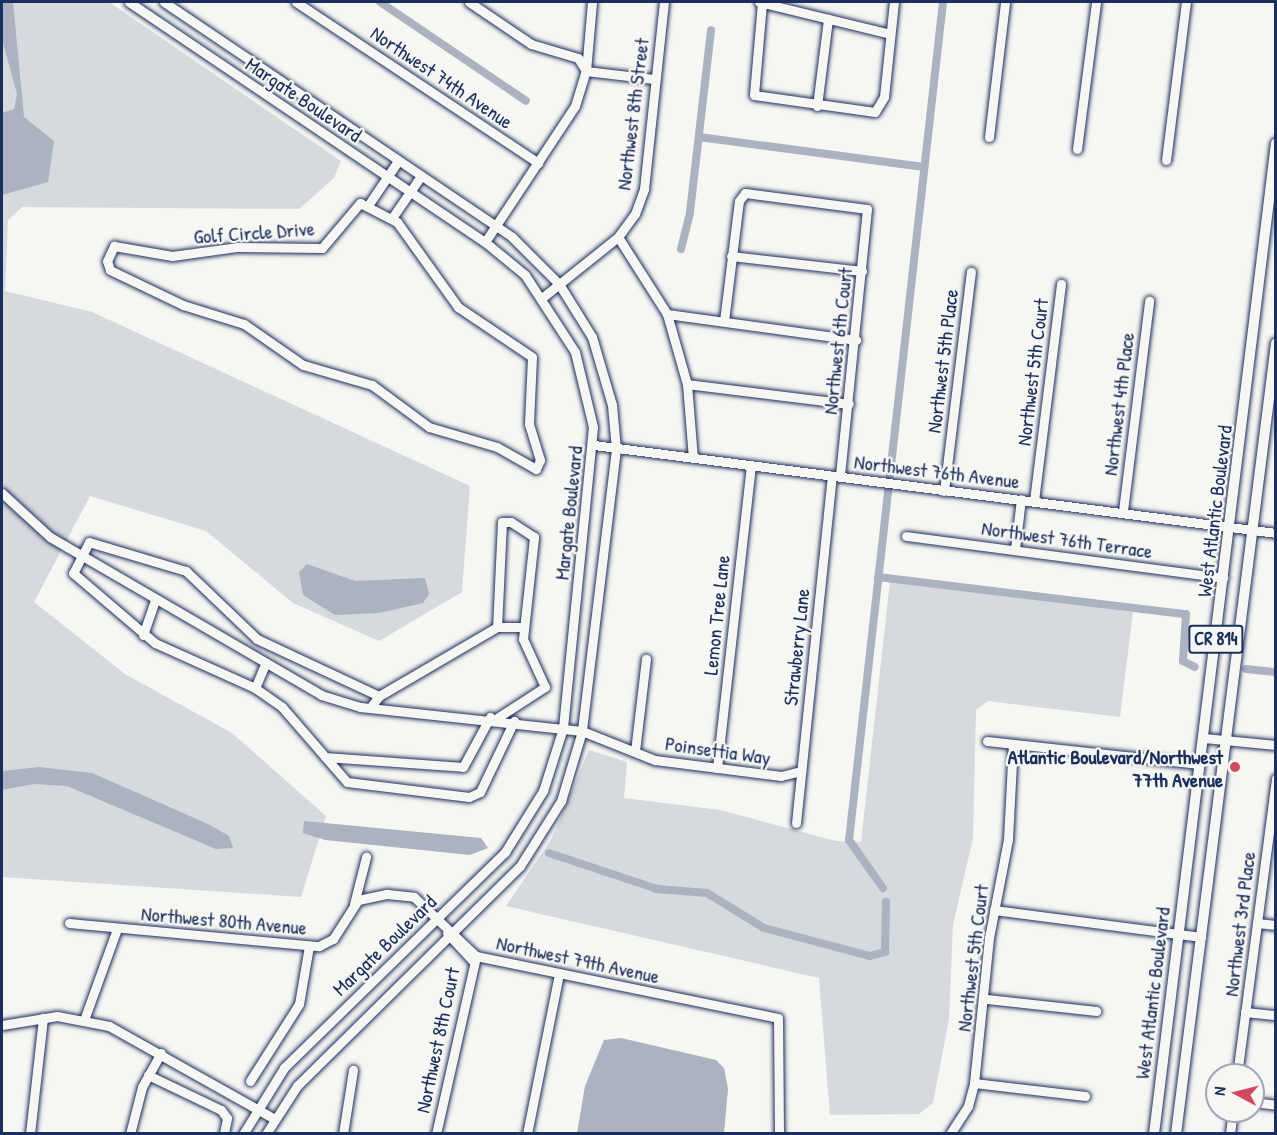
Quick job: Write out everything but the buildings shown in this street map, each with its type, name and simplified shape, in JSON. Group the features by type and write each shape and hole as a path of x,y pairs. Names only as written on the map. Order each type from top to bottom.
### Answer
{"main road":[{"name":"West Atlantic Boulevard","path":"1154,1134 1177,934 1231,527 1275,143"},
{"name":"West Atlantic Boulevard","path":"1176,1134 1275,343"}],"street":[{"name":"Margate Boulevard","path":"129,2 409,193 485,242 543,297 575,352 590,402 594,445 563,728 529,817 505,852 284,1068 255,1107 243,1134"},
{"name":"Margate Boulevard","path":"164,2 398,161 498,225 559,284 592,337 612,405 616,449 582,731 573,771 546,830 520,866 297,1086 273,1118 266,1134"},
{"name":"Northwest 74th Avenue","path":"296,2 538,163"},
{"path":"469,2 531,44 578,58 586,71"},
{"path":"485,242 575,106 586,71 592,2"},
{"name":"Northwest 8th Street","path":"543,297 618,237 635,214 644,189 664,2"},
{"path":"890,34 759,2 754,96 817,106 881,108 894,2"},
{"path":"989,137 1005,2"},
{"path":"1077,149 1096,2"},
{"path":"1166,160 1186,2"},
{"path":"817,106 828,19"},
{"path":"586,71 654,79"},
{"name":"Golf Circle Drive","path":"369,204 392,218 458,307 532,357 529,424 540,460 536,469 497,447 429,427 372,385 303,365 244,324 183,305 110,270 106,261 114,246 172,256 238,247 322,248 354,208 369,204 398,161"},
{"path":"392,218 421,176"},
{"name":"Northwest 6th Court","path":"731,256 739,201 745,193 867,209 849,404 836,477"},
{"path":"618,237 667,314 687,384 693,458"},
{"path":"724,321 731,256 862,271"},
{"name":"Northwest 5th Place","path":"944,491 971,272"},
{"name":"Northwest 5th Court","path":"1034,501 1061,284"},
{"name":"Northwest 4th Place","path":"1123,511 1149,301"},
{"path":"667,314 856,340"},
{"path":"687,384 849,404"},
{"name":"Northwest 76th Avenue","path":"594,445 751,467 1123,511 1275,533"},
{"name":"Lemon Tree Lane","path":"717,768 751,467"},
{"name":"Strawberry Lane","path":"796,823 836,477"},
{"name":"Poinsettia Way","path":"2,494 30,524 155,600 321,695 370,708 493,718 582,731 655,760 781,776 801,771"},
{"path":"1015,549 1022,500"},
{"path":"325,757 463,767 493,718 545,687 544,675 528,653 524,627 534,537 511,522 502,522 497,627"},
{"name":"Northwest 76th Terrace","path":"906,536 1223,578"},
{"path":"379,696 257,639 186,571 89,542 73,573 143,635 255,688 282,707 347,782 469,797 480,792 514,721"},
{"path":"143,635 155,600"},
{"path":"370,708 379,696 497,627 524,627"},
{"path":"635,751 646,659"},
{"path":"255,688 265,664"},
{"path":"1204,738 1275,745"},
{"path":"987,741 1200,764"},
{"name":"Northwest 5th Court","path":"950,1134 968,1106 974,1083 987,999 994,910 1008,839 1013,744"},
{"name":"Northwest 3rd Place","path":"1239,1063 1257,923 1272,833 1275,778"},
{"name":"Northwest 80th Avenue","path":"69,923 309,946 330,942 354,904 366,857"},
{"path":"354,904 378,894 406,895 439,918"},
{"path":"994,910 1202,937"},
{"name":"Northwest 79th Avenue","path":"439,918 474,958 778,1018 779,1134"},
{"path":"1257,923 1275,925"},
{"name":"Northwest 80th Avenue","path":"84,1020 117,929"},
{"name":"Margate Boulevard","path":"250,1081 299,1004 309,946"},
{"name":"Northwest 8th Court","path":"436,1134 474,958"},
{"path":"527,1134 559,974"},
{"path":"987,999 1096,1011"},
{"path":"1245,1012 1275,1015"},
{"path":"2,1025 43,1018 84,1020 161,1053 273,1118"},
{"path":"30,1134 43,1018"},
{"path":"130,1134 148,1075 161,1053"},
{"path":"343,1134 353,1070"},
{"path":"148,1075 221,1110 227,1118 224,1134"},
{"path":"974,1083 1084,1096"}],"shaded area":[{"path":"2,2 109,2 341,161 334,178 299,209 22,207 8,220 5,291 92,312 470,486 462,592 379,641 293,603 206,531 90,496 34,602 125,674 232,733 326,816 301,897 2,877"},
{"path":"3,2 13,2 24,117 54,141 48,182 2,195 2,113 14,109 17,94 3,43"},
{"path":"307,564 355,581 425,578 429,594 423,603 379,613 335,615 303,595 299,572"},
{"path":"890,581 1133,612 1120,717 988,701 976,710 973,838 953,925 949,1019 933,1103 919,1114 830,1115 819,978 506,906 551,840 589,750 627,762 624,798 720,810 836,841 861,842"},
{"path":"39,767 92,773 208,824 229,836 233,848 216,849 67,786 34,784 2,790 2,771"},
{"path":"304,821 481,838 488,848 470,855 325,840 303,833"},
{"path":"621,1038 716,1060 724,1068 728,1089 724,1133 577,1133 585,1086 604,1040"}],"waterway":[{"path":"380,2 526,101"},
{"path":"883,888 849,840 943,2"},
{"path":"681,249 690,212 711,30"},
{"path":"699,137 924,167"},
{"path":"878,577 1186,614 1183,661 1195,667"},
{"path":"1246,669 1276,672"},
{"path":"549,853 657,889 707,893 764,928 870,956 885,952 886,902"}],"place":[{"name":"Atlantic Boulevard/Northwest 77th Avenue","path":"1235,767"}]}
